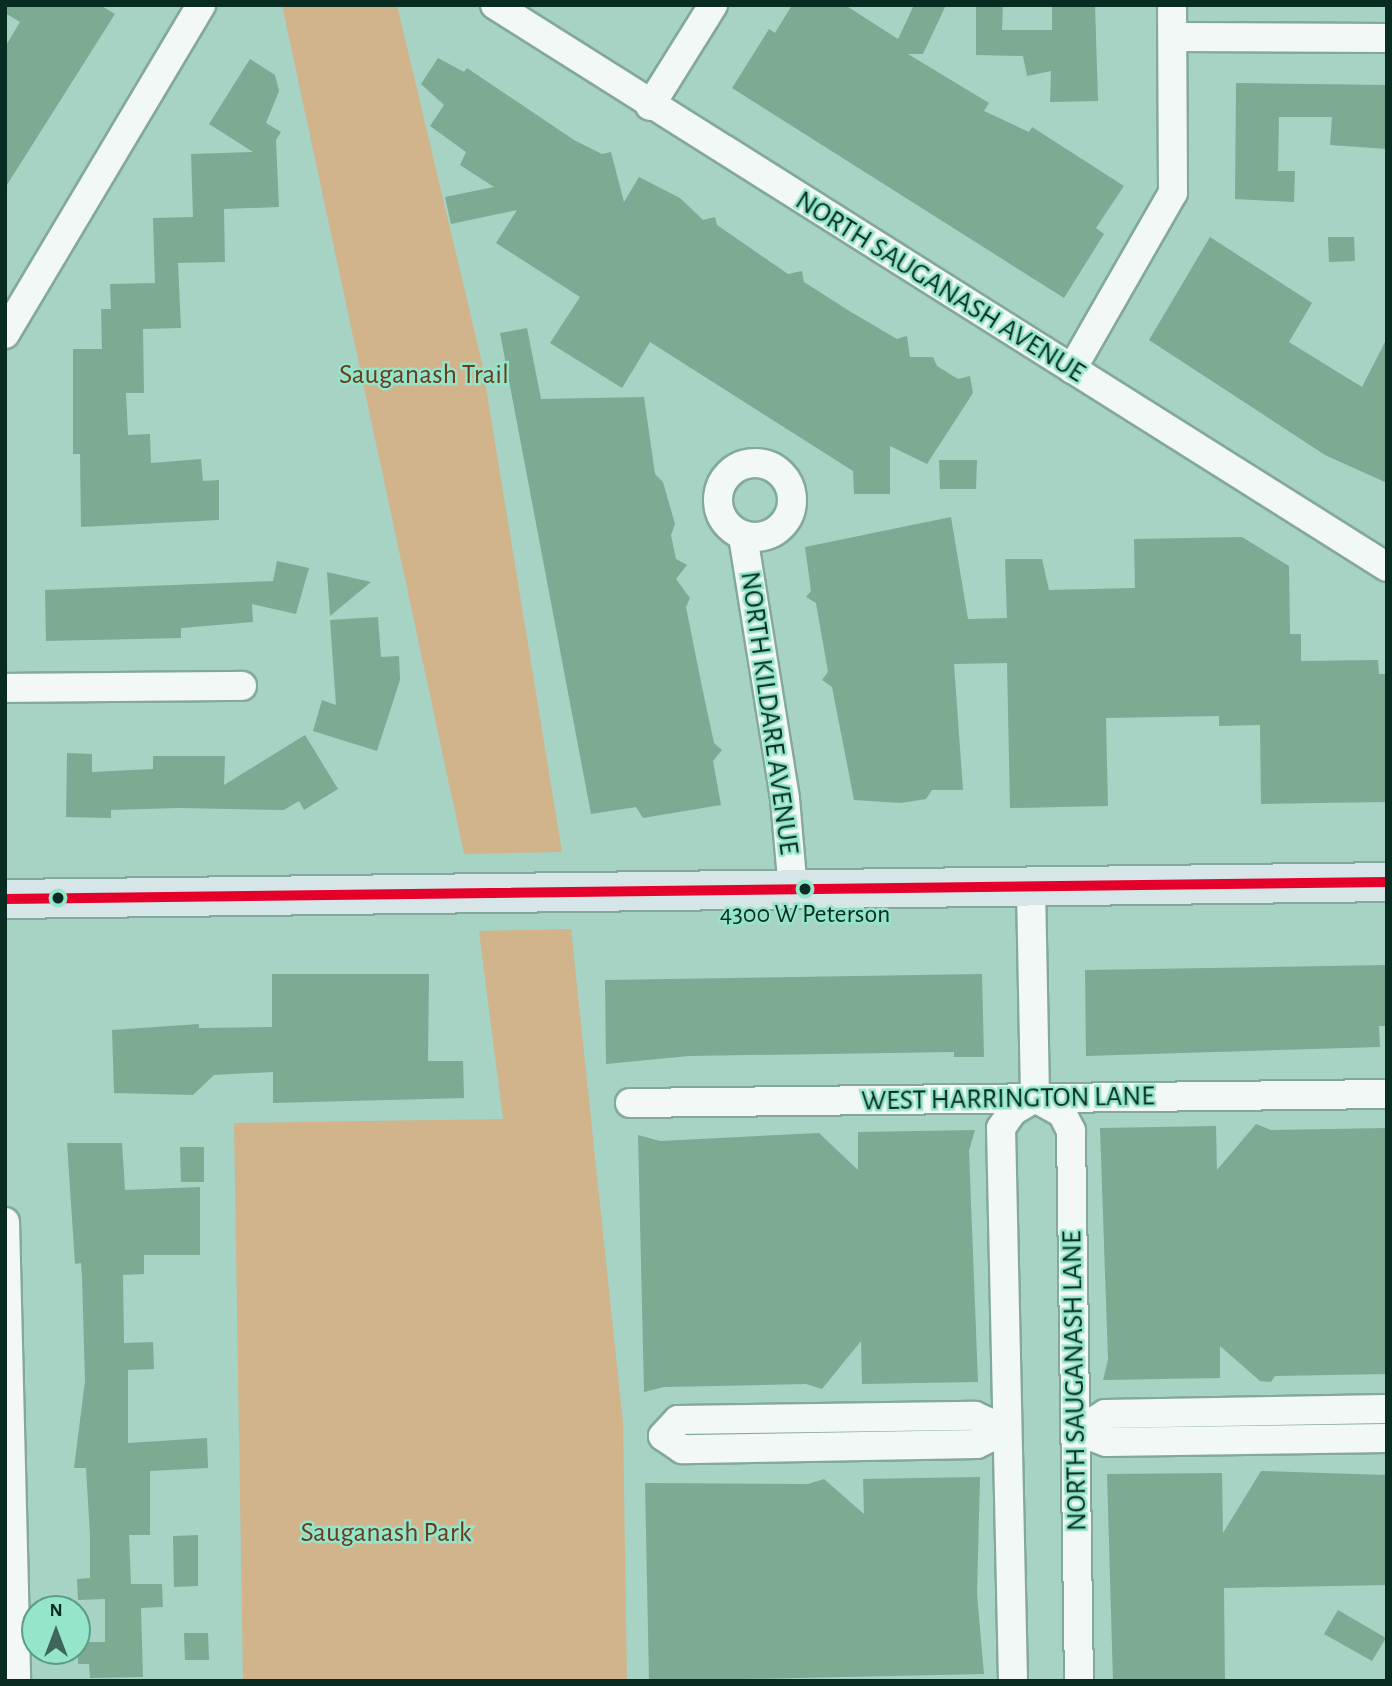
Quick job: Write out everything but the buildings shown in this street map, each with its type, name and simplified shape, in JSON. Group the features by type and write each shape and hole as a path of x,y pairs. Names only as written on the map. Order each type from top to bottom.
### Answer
{"main road":[{"path":"5,899 1387,882"}],"street":[{"path":"5,334 201,5"},
{"name":"NORTH SAUGANASH AVENUE","path":"495,5 650,106 1387,567"},
{"path":"650,106 713,5"},
{"path":"1072,369 1173,193 1172,5"},
{"path":"1173,37 1387,38"},
{"name":"NORTH KILDARE AVENUE","path":"743,536 785,799 793,890"},
{"path":"5,688 242,686"},
{"path":"1013,1681 1001,1128 1013,1111 1035,1098 1031,887"},
{"name":"WEST HARRINGTON LANE","path":"630,1104 1387,1094"},
{"name":"NORTH SAUGANASH LANE","path":"1035,1098 1062,1114 1071,1131 1079,1681"},
{"path":"5,1222 16,1681"},
{"path":"1076,1431 1105,1414 1387,1409"},
{"path":"975,1416 1006,1430 977,1444 682,1449 663,1436 678,1420 975,1416"},
{"path":"1076,1431 1106,1442 1387,1438"}],"green space":[{"name":"Sauganash Trail","path":"282,5 397,5 482,363 562,852 464,854"},
{"name":"Sauganash Park","path":"571,929 623,1423 627,1681 243,1681 234,1123 503,1119 479,931"}],"transit line":[{"path":"5,899 1387,882"}],"place":[{"name":"4300 W Peterson","path":"805,889"}]}
